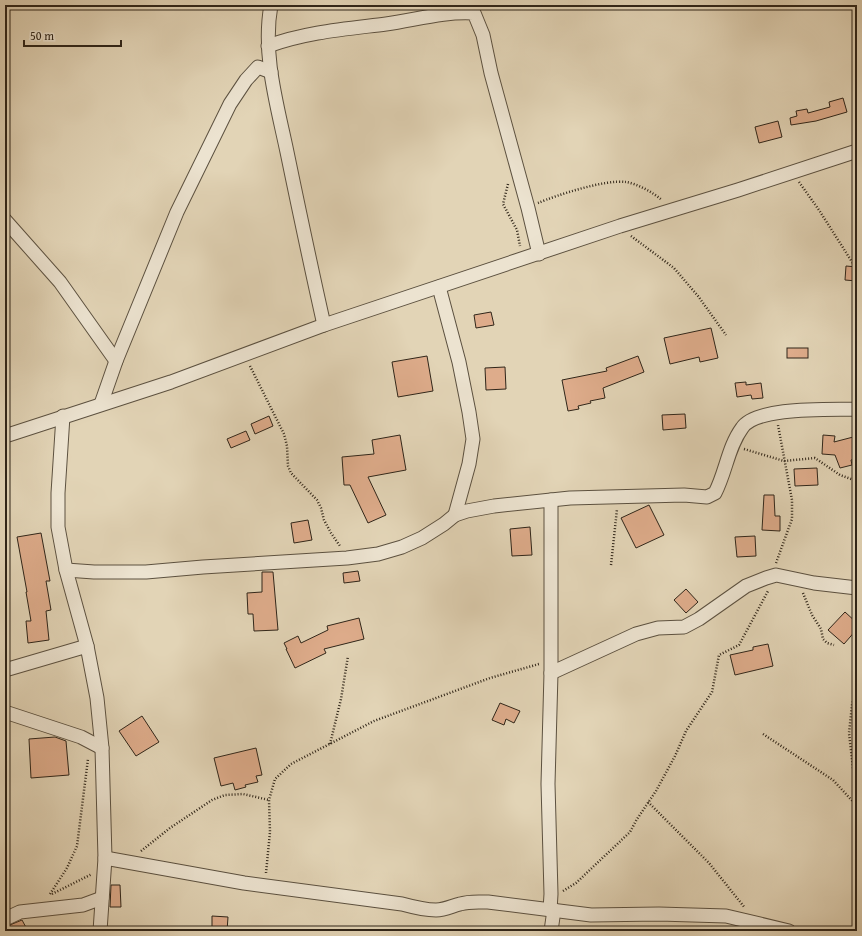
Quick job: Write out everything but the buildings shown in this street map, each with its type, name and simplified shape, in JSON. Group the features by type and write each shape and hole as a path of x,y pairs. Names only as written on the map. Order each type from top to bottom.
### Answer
{"street":[{"path":"271,5 268,18 268,46 271,72 306,245 324,325"},
{"path":"268,46 294,38 347,27 386,24 451,13 474,12 483,35 539,254"},
{"path":"102,404 116,361 177,212 230,104 246,80 258,67 271,72"},
{"path":"5,436 171,382 324,325 523,260 620,226 857,151"},
{"path":"5,220 60,282 116,361"},
{"path":"439,287 459,362 473,439 469,464 455,515"},
{"path":"66,570 94,572 146,572 348,558 378,554 402,547 422,538 455,515 494,506 570,498 684,495 707,497 715,493 722,479 732,445 742,426 755,418 776,412 857,409"},
{"path":"63,416 58,493 58,527 66,570 87,646 97,698 105,862 100,931"},
{"path":"550,931 552,910 548,784 551,667 551,500"},
{"path":"551,667 636,634 658,628 684,627 699,619 746,586 773,576 857,588"},
{"path":"5,670 87,646"},
{"path":"5,712 58,729 99,746"},
{"path":"105,862 128,862 244,883 402,904 429,910 447,909 460,904 473,902 488,902 591,915 659,914 726,916 789,931"},
{"path":"5,919 20,912 83,905 102,898"}],"path":[{"path":"516,163 503,204 516,230 523,260"},
{"path":"792,172 819,210 854,266"},
{"path":"528,208 553,197 612,182 626,182 639,186 660,199 672,210"},
{"path":"620,226 632,238 674,268 698,296 726,335"},
{"path":"244,355 284,434 287,446 288,466 291,473 317,500 330,532 348,558"},
{"path":"551,894 566,890 576,883 606,853 630,832 675,756 686,731 712,692 719,655 739,644 773,576 792,520 792,500 776,412"},
{"path":"732,445 784,461 815,458 840,475 857,481"},
{"path":"611,565 619,496"},
{"path":"797,579 812,615 821,629 824,639 827,643 834,645"},
{"path":"330,744 341,699 348,656"},
{"path":"265,886 270,832 269,800 275,779 291,764 374,721 490,678 551,667"},
{"path":"857,684 852,704 849,733 857,805"},
{"path":"763,734 833,780 857,805"},
{"path":"50,894 67,868 77,846 89,756 99,746"},
{"path":"128,862 170,828 212,800 225,795 243,794 269,800"},
{"path":"648,802 708,863 756,923"},
{"path":"44,898 105,862"}]}
